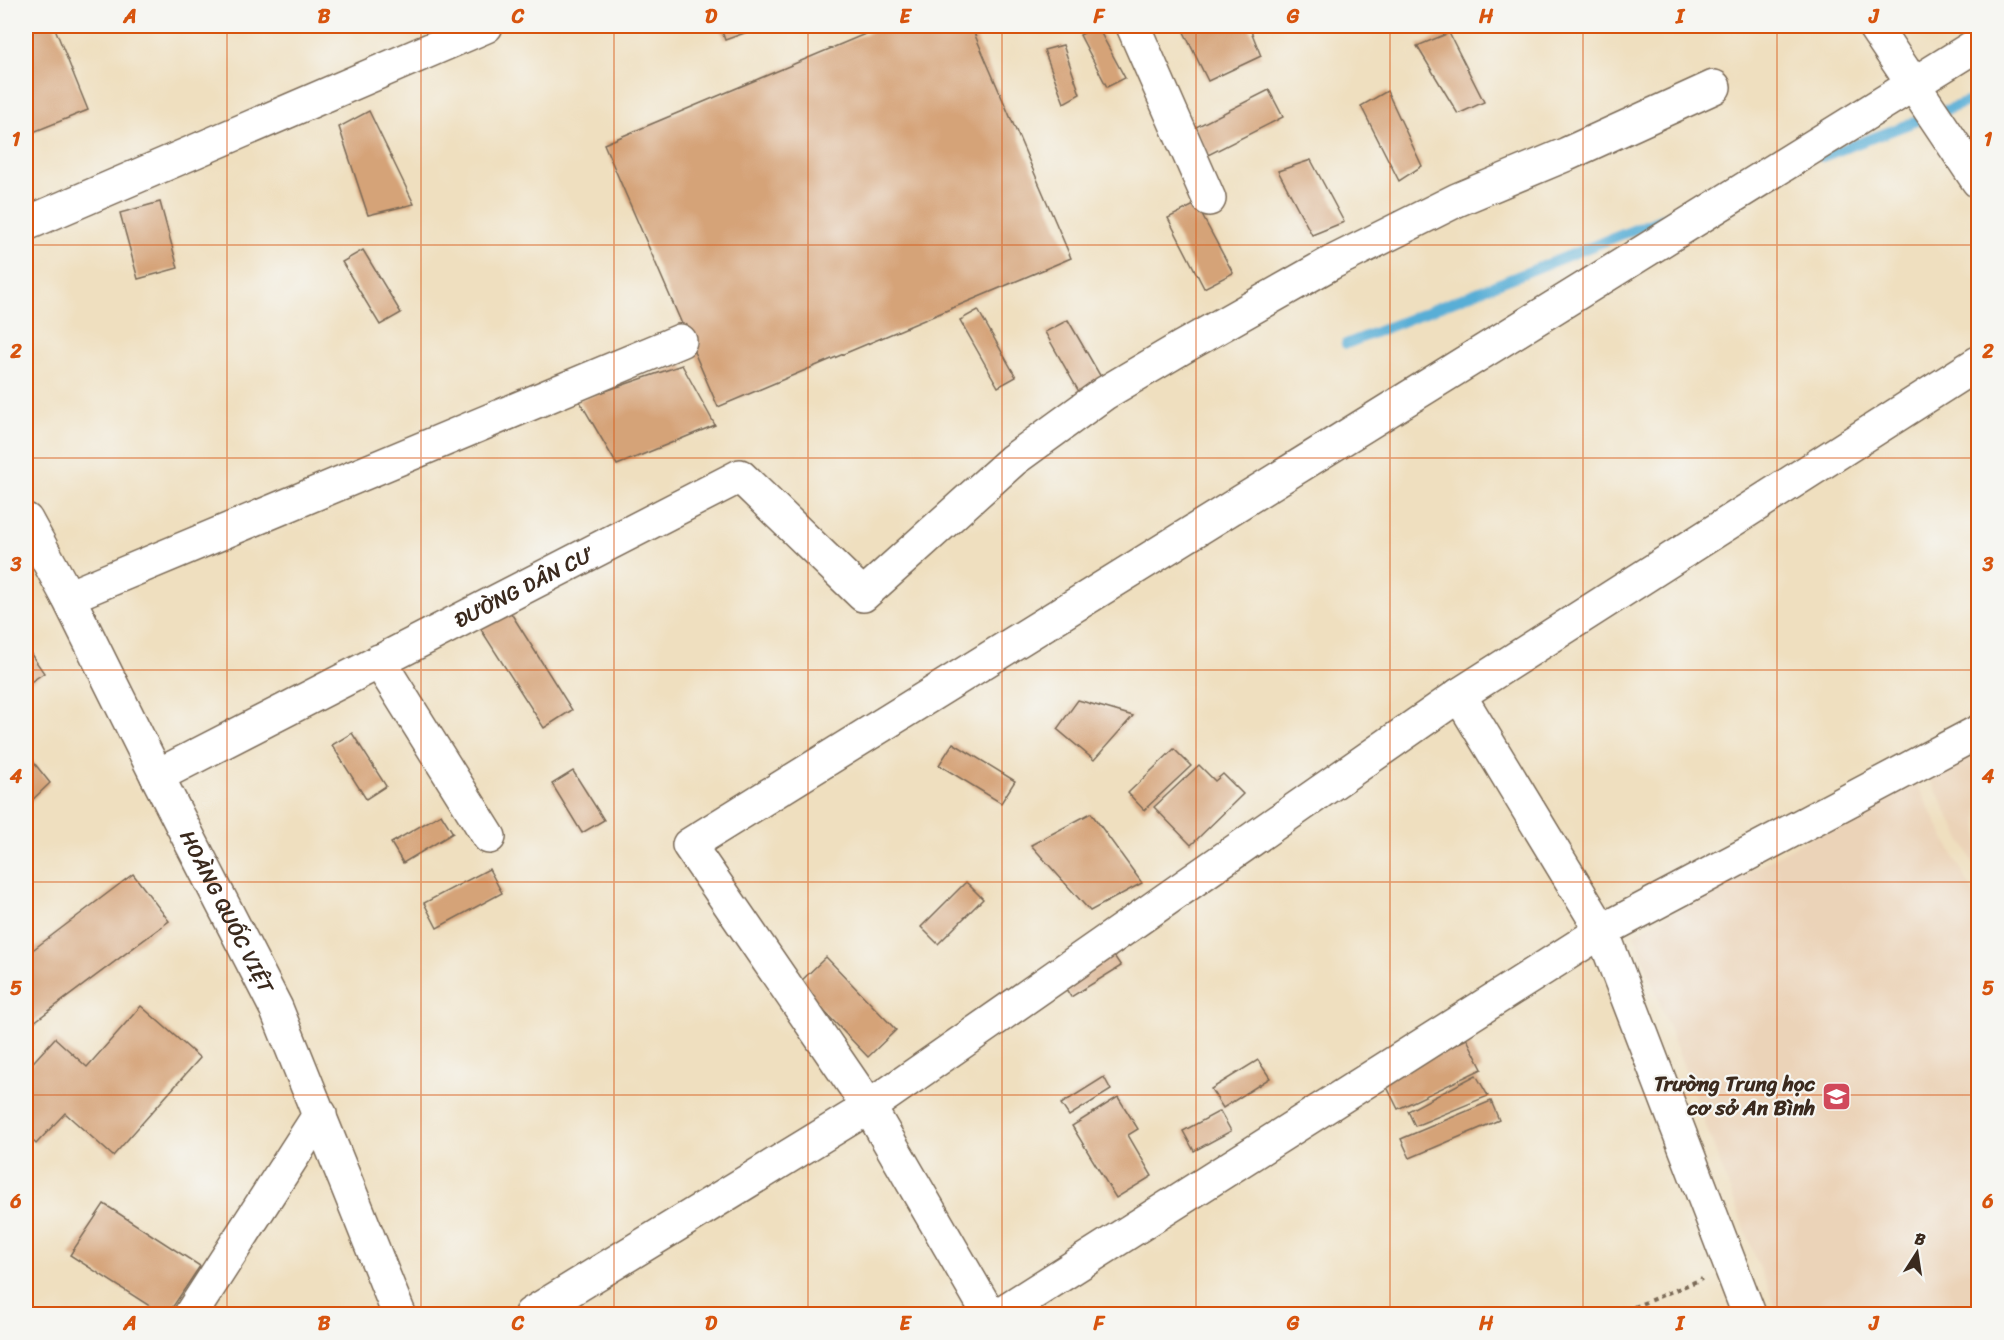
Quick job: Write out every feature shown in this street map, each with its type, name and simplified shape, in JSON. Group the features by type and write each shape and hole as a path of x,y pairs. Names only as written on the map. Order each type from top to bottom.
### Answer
{"street":[{"path":"26,224 486,26"},
{"path":"1133,26 1209,199"},
{"path":"1875,26 1978,181"},
{"path":"989,1314 869,1107 690,845 1978,44"},
{"name":"ĐƯỜNG DÂN CƯ","path":"157,776 740,476 863,595 1013,460 1105,393 1180,348 1330,263 1457,200 1567,154 1714,87"},
{"path":"68,597 680,341"},
{"path":"531,1314 869,1107 1459,695 1978,363"},
{"name":"HOÀNG QUỐC VIỆT","path":"26,520 68,597 276,1008 399,1314"},
{"path":"380,661 489,837"},
{"path":"1459,695 1602,931 1749,1314"},
{"path":"1000,1314 1602,931 1978,732"},
{"path":"191,1314 320,1114"}],"path":[{"path":"1617,1314 1730,1267"}],"shaded area":[{"path":"1978,751 1978,872 1929,777"},
{"name":"Trường Trung học cơ sở An Bình","path":"1915,781 1978,902 1978,1314 1779,1314 1755,1257 1634,934"}],"building":[{"path":"26,26 54,26 88,110 26,135"},
{"path":"720,26 764,26 725,40"},
{"path":"884,26 971,26 1071,258 718,407 604,144"},
{"path":"1097,26 1125,78 1107,87 1080,35"},
{"path":"1181,26 1249,26 1261,56 1208,81"},
{"path":"1449,33 1484,102 1458,114 1417,46"},
{"path":"1063,45 1080,94 1064,103 1044,50"},
{"path":"1269,90 1283,117 1208,155 1194,128"},
{"path":"1387,91 1422,166 1399,181 1361,106"},
{"path":"369,111 414,204 368,215 339,127"},
{"path":"1311,160 1344,222 1312,235 1278,171"},
{"path":"160,202 178,268 138,279 120,213"},
{"path":"1196,204 1233,273 1204,288 1168,218"},
{"path":"363,250 401,313 380,325 342,262"},
{"path":"978,310 1016,377 998,387 960,320"},
{"path":"1068,320 1105,384 1082,397 1045,332"},
{"path":"682,365 715,425 617,465 579,400"},
{"path":"509,610 572,710 544,728 480,628"},
{"path":"26,647 44,673 26,685"},
{"path":"1078,700 1133,716 1094,760 1057,729"},
{"path":"352,733 386,786 366,799 332,745"},
{"path":"953,743 1015,781 1001,803 939,765"},
{"path":"1174,749 1191,766 1144,810 1128,793"},
{"path":"26,755 50,783 26,806"},
{"path":"1199,765 1215,781 1223,774 1243,794 1191,845 1154,807"},
{"path":"573,771 604,820 582,833 552,784"},
{"path":"1091,813 1142,883 1090,911 1031,845"},
{"path":"441,814 453,833 403,863 391,843"},
{"path":"489,869 502,893 437,928 424,903"},
{"path":"133,874 169,921 26,1028 26,955"},
{"path":"966,882 983,899 938,944 921,927"},
{"path":"1106,944 1121,966 1071,997 1057,975"},
{"path":"826,957 896,1030 868,1057 798,984"},
{"path":"141,1006 200,1058 113,1156 65,1113 36,1144 26,1134 26,1070 55,1038 87,1067"},
{"path":"1467,1039 1482,1069 1398,1109 1383,1079"},
{"path":"1258,1060 1270,1078 1223,1108 1211,1089"},
{"path":"1476,1075 1488,1096 1415,1126 1408,1111"},
{"path":"1104,1077 1111,1090 1069,1116 1061,1104"},
{"path":"1118,1097 1138,1129 1128,1135 1152,1176 1116,1198 1072,1126"},
{"path":"1491,1101 1499,1120 1410,1158 1401,1139"},
{"path":"1220,1111 1231,1131 1194,1151 1183,1131"},
{"path":"104,1204 200,1266 168,1314 162,1314 70,1255"}],"waterway":[{"path":"1822,157 1978,98"},
{"path":"1346,344 1686,209"}],"place":[{"name":"Trường Trung học cơ sở An Bình","path":"1836,1096"}]}
